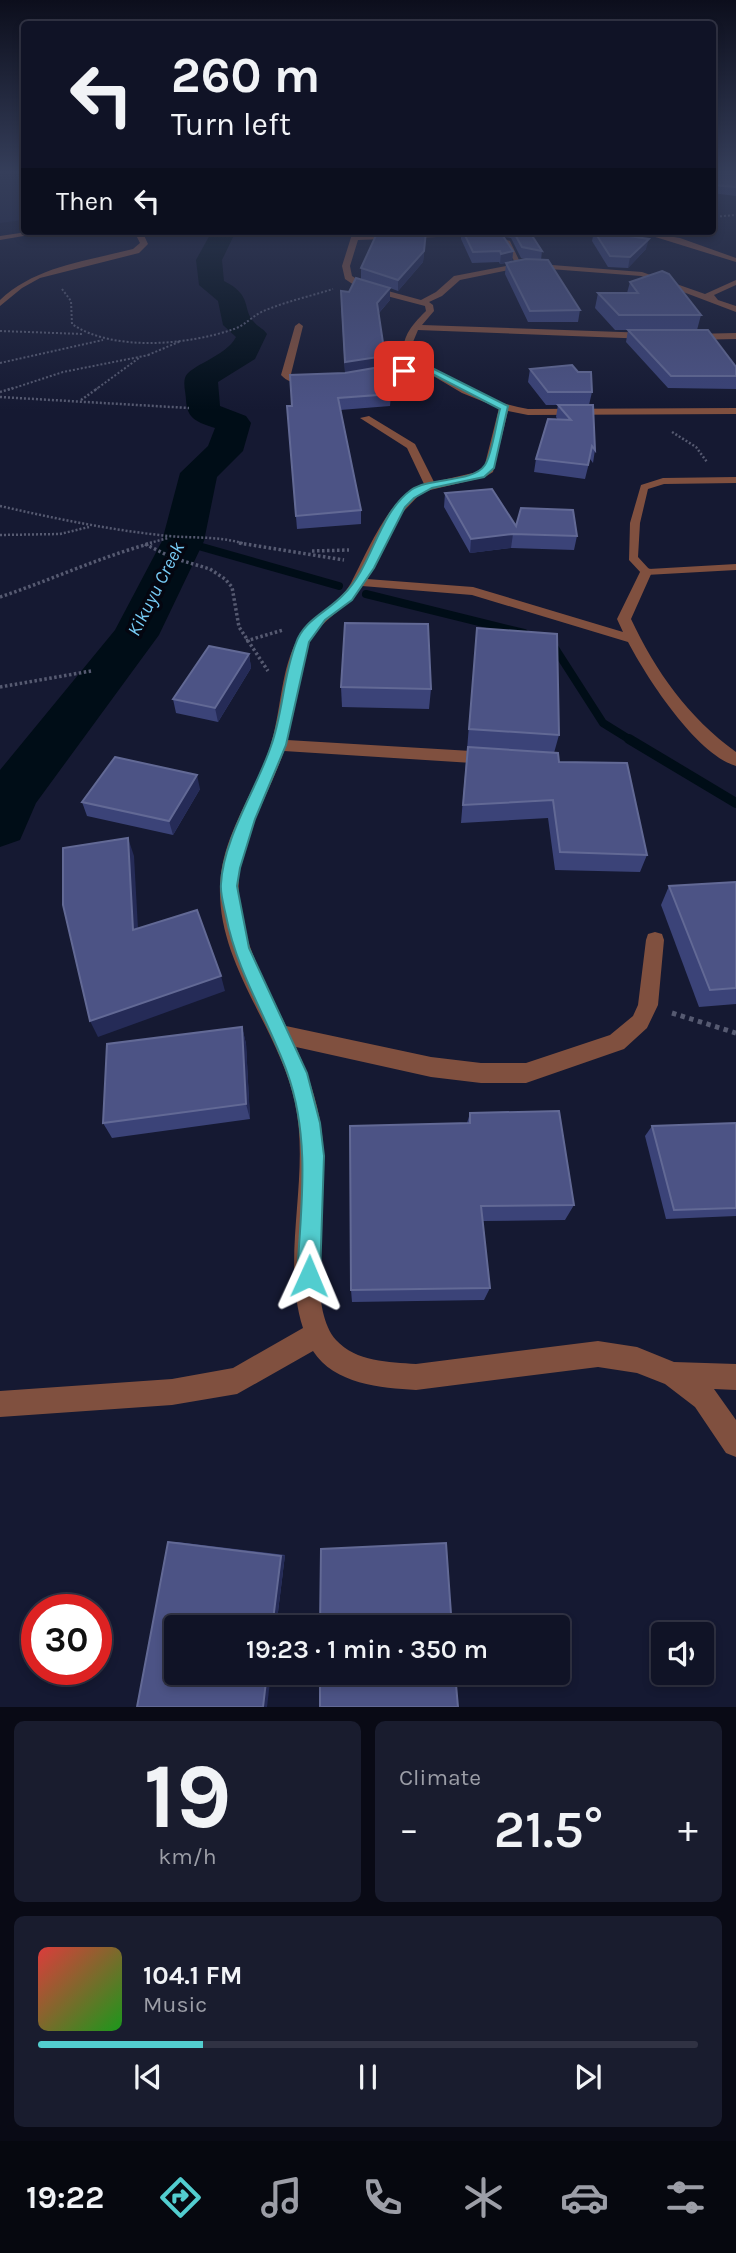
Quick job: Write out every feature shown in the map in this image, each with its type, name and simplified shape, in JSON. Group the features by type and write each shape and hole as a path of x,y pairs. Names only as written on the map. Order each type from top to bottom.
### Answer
{"street":[{"path":"0,304 19,286 37,275 136,251"},
{"path":"351,251 346,266 352,282 372,290 425,302 431,307 415,327 407,351 426,367 504,408 545,413 736,411"},
{"path":"511,251 516,261 524,265"},
{"path":"708,251 736,260"},
{"path":"425,302 457,278 524,265 642,274 736,309"},
{"path":"711,299 710,291 736,282"},
{"path":"299,326 296,349 286,375 303,382 326,380"},
{"path":"415,327 661,336"},
{"path":"686,337 736,337"},
{"path":"349,379 426,367"},
{"path":"504,408 489,470 481,475 418,489 400,506 348,598 320,617 302,642 279,745 247,819 232,868 229,886 241,948 297,1073 310,1123 314,1156 309,1276 311,1306 318,1334 334,1356 359,1369 387,1375 416,1377 598,1354 637,1360 674,1375 704,1398 736,1443"},
{"path":"365,418 411,446 430,486"},
{"path":"646,572 624,620 632,639 643,661 690,724 736,760"},
{"path":"363,575 473,591 632,639"},
{"path":"279,745 501,759"},
{"path":"278,1034 431,1067 481,1073 526,1073 617,1042 640,1022 648,1005 655,940"},
{"path":"0,1404 172,1392 237,1381 318,1334"},
{"path":"674,1375 736,1377"}],"lane":[{"path":"736,480 663,481 644,487 635,523 633,558 646,572 736,567"}],"path":[{"path":"37,275 64,290 71,300 72,324 85,334"},
{"path":"0,331 85,334 107,340 149,342 185,339 233,329 257,314 352,282"},
{"path":"80,400 129,364 185,339"},
{"path":"0,363 107,340"},
{"path":"0,392 64,372 149,355"},
{"path":"0,397 189,408"},
{"path":"653,412 665,427 696,447 712,471 724,480"},
{"path":"0,506 91,527 172,537 225,538 247,545 342,559 363,575"},
{"path":"0,535 60,534 91,527"},
{"path":"0,597 51,580 115,553 172,537"},
{"path":"145,544 173,558 210,569 226,579 232,587 239,627 246,641 269,672 291,693"},
{"path":"294,552 378,549"},
{"path":"0,687 92,671"},
{"path":"648,1005 736,1033"}],"building":[{"path":"369,251 424,251 398,280 361,268"},
{"path":"472,251 513,251 501,254 500,251"},
{"path":"607,251 637,251 630,257 610,256"},
{"path":"526,259 548,260 580,310 530,311 506,263"},
{"path":"662,271 669,274 701,315 619,315 598,293 638,293 630,282"},
{"path":"356,278 390,288 377,303 385,356 345,362 341,291 349,292"},
{"path":"628,330 708,330 736,367 736,376 671,376"},
{"path":"572,365 578,372 591,372 592,392 548,392 530,369"},
{"path":"386,366 391,394 338,398 361,510 296,516 287,406 292,406 290,375 345,373"},
{"path":"558,405 593,405 595,450 592,446 588,465 536,459 548,419 571,420"},
{"path":"492,489 516,526 521,508 573,510 577,536 513,534 471,539 445,493"},
{"path":"345,623 428,624 431,689 341,687"},
{"path":"477,628 557,634 559,735 469,729"},
{"path":"209,646 249,654 215,708 173,699"},
{"path":"468,747 558,753 559,762 627,763 647,855 560,852 553,800 463,805"},
{"path":"115,757 197,775 169,821 82,802"},
{"path":"128,838 133,930 197,910 221,976 90,1021 63,905 63,848"},
{"path":"736,882 736,988 710,990 669,886"},
{"path":"242,1027 246,1104 103,1123 107,1044"},
{"path":"559,1111 574,1205 481,1206 490,1288 351,1290 350,1126 470,1123 470,1113"},
{"path":"736,1123 736,1208 674,1210 652,1126"},
{"path":"168,1542 281,1556 274,1615 164,1615 164,1685 266,1685 263,1707 137,1707"},
{"path":"446,1543 451,1615 320,1615 321,1549"},
{"path":"320,1685 456,1685 458,1707 320,1707"}],"waterway":[{"name":"Kikuyu Creek","path":"0,825 10,797 136,635 183,541 199,473 225,451 234,423 204,412 201,378 244,352 252,334 238,325 234,305 229,296 212,285 209,260 212,251"},
{"path":"183,541 194,544"},
{"path":"188,543 339,586"},
{"path":"366,594 524,633"},
{"path":"551,642 603,723 632,741"},
{"path":"629,739 736,803"}],"route":[{"path":"309,1276 314,1156 310,1123 297,1073 241,948 229,886 247,819 279,745 302,642 320,617 348,598 368,568 400,506 410,496 418,489 481,475 491,466 504,408 476,396 426,367 404,371"}]}
